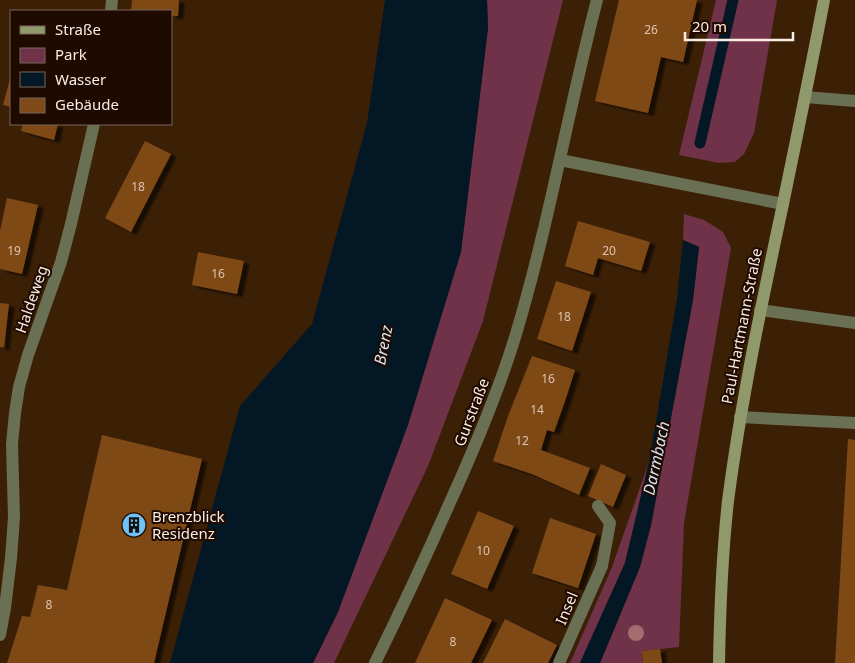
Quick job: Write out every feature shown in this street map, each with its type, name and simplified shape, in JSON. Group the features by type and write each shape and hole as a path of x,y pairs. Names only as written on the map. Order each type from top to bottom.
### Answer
{"main road":[{"name":"Paul-Hartmann-Straße","path":"719,663 723,555 728,502 740,417 760,310 824,0"}],"street":[{"name":"Gurstraße","path":"375,663 475,448 497,392 516,335 536,263 597,0"},
{"path":"805,97 855,101"},
{"name":"Haldeweg","path":"0,635 11,558 14,517 12,444 14,413 28,355 61,262 94,125"},
{"path":"560,160 783,204"},
{"path":"760,310 855,324"},
{"path":"740,417 855,424"},
{"name":"Insel","path":"559,663 602,566 610,523 598,506"}],"green space":[{"path":"487,0 563,0 483,321 428,466 334,663 313,663 338,612 461,252 488,28"},
{"path":"716,0 777,0 754,133 744,154 735,162 719,163 679,155"},
{"path":"684,214 704,220 723,232 731,248 684,523 679,647 642,651 643,663 600,663 640,567 651,525 693,300 699,247 683,240"},
{"path":"649,462 625,563 580,663 570,663 612,567"}],"water":[{"name":"Brenz","path":"385,0 487,0 488,28 461,252 408,425 338,612 313,663 170,663 240,406 312,324 367,123"},
{"path":"683,240 699,247 693,300 651,525 640,567 600,663 580,663 625,563 649,462 677,299"}],"building":[{"path":"132,0 179,0 178,16 172,16 172,10 131,10"},
{"path":"619,0 697,0 683,62 661,57 648,113 595,101"},
{"path":"10,79 10,107 3,105"},
{"path":"23,125 58,125 54,140 21,131"},
{"path":"145,141 171,154 131,232 105,218"},
{"path":"7,198 38,205 22,274 0,269 0,231"},
{"path":"578,221 650,242 641,271 598,258 593,275 565,266"},
{"path":"198,252 244,261 237,294 192,285"},
{"path":"556,281 591,292 572,351 537,339"},
{"path":"0,303 9,304 4,347 0,347"},
{"path":"532,356 575,370 554,432 547,430 541,450 590,468 579,495 532,474 493,461 508,416"},
{"name":"Brenzblick Residenz","path":"102,435 202,459 154,663 7,663 22,616 30,617 38,585 67,590"},
{"path":"848,439 855,440 855,663 835,663"},
{"path":"601,464 626,475 613,507 588,496"},
{"path":"478,511 514,526 487,589 451,574"},
{"path":"550,518 596,534 578,588 532,573"},
{"path":"445,598 492,620 471,663 415,663"},
{"path":"505,619 557,645 548,663 483,663"},
{"path":"660,649 662,663 643,663 642,651"}],"waterway":[{"name":"Darmbach","path":"700,143 733,0"}],"place":[{"name":"Brenzblick Residenz","path":"134,525"}]}
